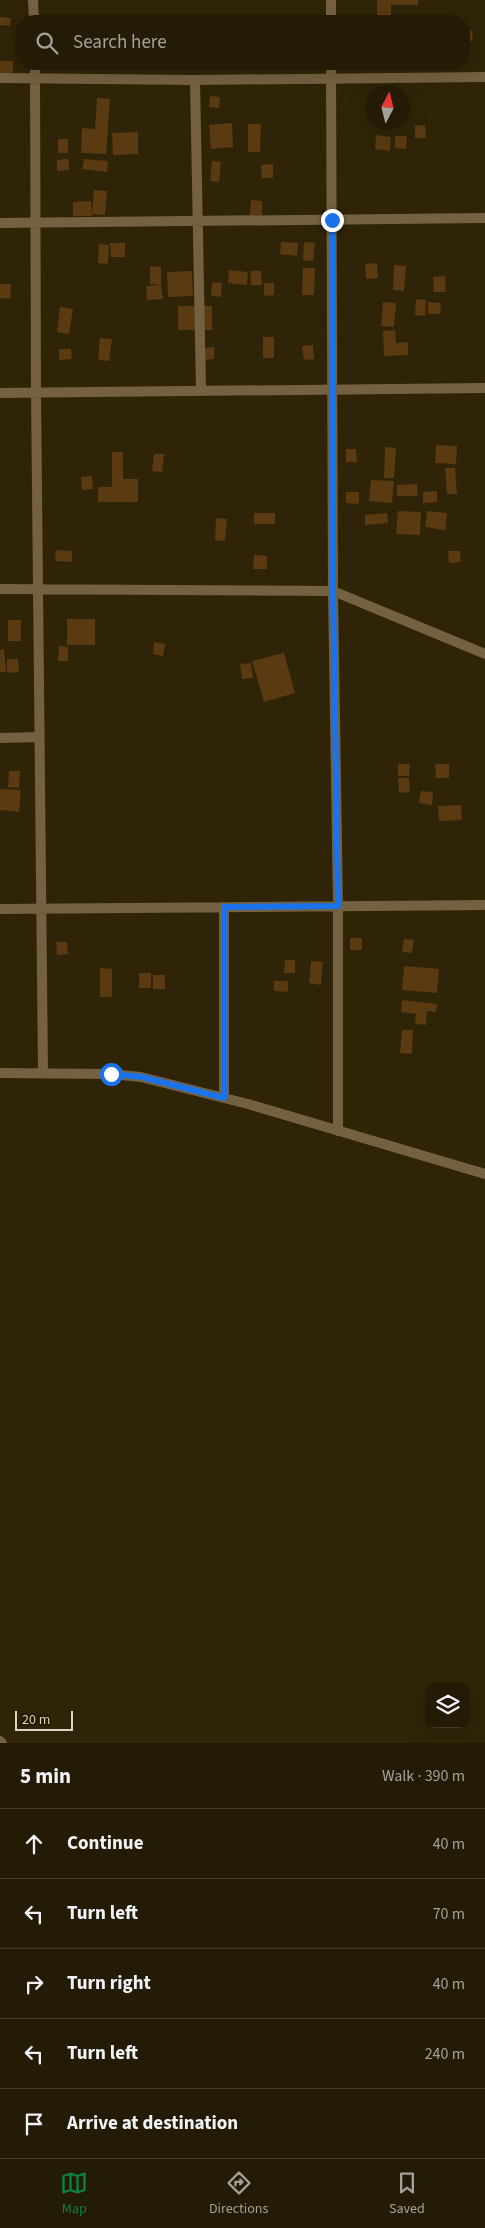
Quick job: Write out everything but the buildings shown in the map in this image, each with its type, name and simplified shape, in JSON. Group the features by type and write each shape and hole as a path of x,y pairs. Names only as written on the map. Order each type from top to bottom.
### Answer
{"street":[{"path":"33,0 34,15"},
{"path":"331,0 331,15"},
{"path":"35,70 40,908 43,1073"},
{"path":"331,70 338,1131"},
{"path":"0,78 194,80 485,77"},
{"path":"194,80 201,390"},
{"path":"0,223 485,218"},
{"path":"0,393 485,388"},
{"path":"0,589 333,591 485,654"},
{"path":"0,738 39,737"},
{"path":"0,909 485,905"},
{"path":"224,907 224,1098"},
{"path":"0,1073 111,1074 142,1077 224,1098 485,1174"}],"route":[{"path":"111,1074 142,1077 224,1098 224,907 338,906 333,591 334,390 332,220"}]}
